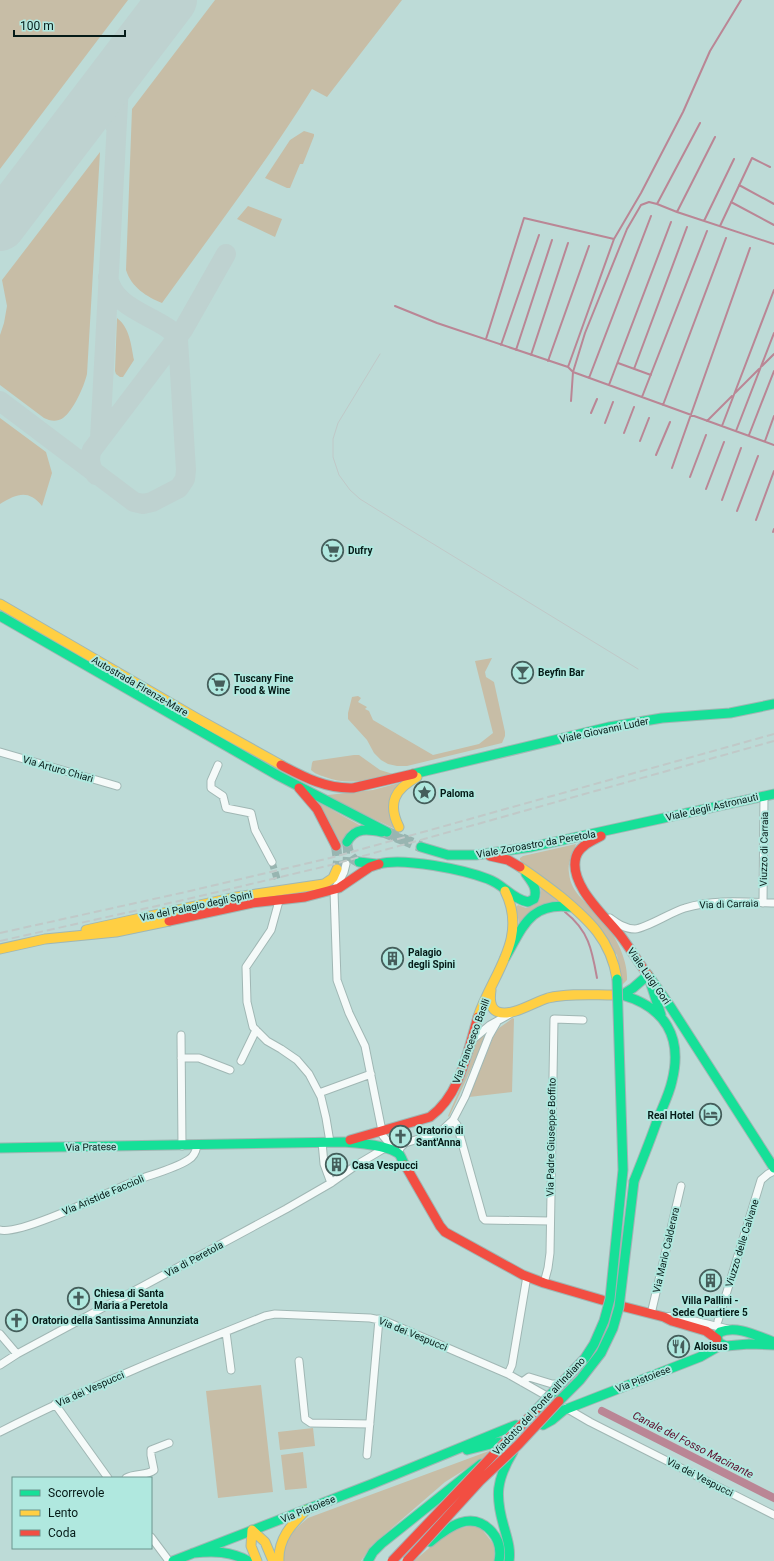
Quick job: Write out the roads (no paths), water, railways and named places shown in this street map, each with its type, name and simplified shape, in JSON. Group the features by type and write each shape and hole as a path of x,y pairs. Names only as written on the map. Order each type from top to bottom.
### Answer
{"main road":[{"name":"Autostrada Firenze-Mare","path":"0,604 198,719 281,765"},
{"name":"Autostrada Firenze-Mare","path":"0,616 298,786"},
{"name":"Viale Giovanni Luder","path":"281,765 314,783 338,789 362,787 614,726 683,716 730,713 774,704"},
{"name":"Viale Giovanni Luder","path":"398,827 393,810 394,801 398,790 412,780 436,769"},
{"path":"298,786 384,832 367,830 356,831 351,835 347,842"},
{"path":"298,786 315,806 336,846"},
{"name":"Viale degli Astronauti","path":"648,821 774,794"},
{"name":"Viale Luigi Gori","path":"648,821 598,837 589,842 580,852 575,864 575,871 578,880 598,910 620,935 679,1018 774,1169"},
{"name":"Viale Zoroastro da Peretola","path":"421,847 448,855 476,855 531,847 634,825"},
{"name":"Viadotto del Ponte all'Indiano","path":"392,1561 571,1374 590,1351 599,1334 610,1299 623,1170 617,979 614,961 607,944 597,930 574,907 536,877 513,862 503,858 476,855"},
{"path":"359,862 376,864"},
{"name":"Via del Palagio degli Spini","path":"45,939 116,932 236,906 305,898 334,891 376,864 401,862 416,863 489,879 497,883 521,901 528,902 534,899 536,892 535,887 520,867"},
{"name":"Via del Palagio degli Spini","path":"0,949 278,887 300,888 325,883 341,871"},
{"name":"Via Francesco Basili","path":"381,1131 430,1117 441,1109 454,1088 472,1040 480,1010 491,990 505,958 514,918 512,904 503,888"},
{"path":"505,958 526,923 536,911 544,906 555,904 574,907"},
{"path":"617,995 633,988 648,975 662,1019"},
{"path":"491,990 491,1004 495,1010 503,1012 518,1010 556,996 617,995 642,1001 652,1008 662,1019"},
{"name":"Viadotto del Ponte all'Indiano","path":"407,1561 480,1481 518,1445 592,1367 610,1336 617,1316 621,1294 634,1181 675,1074 677,1056 673,1038 662,1019"},
{"name":"Via Pratese","path":"344,1142 381,1131"},
{"name":"Via Pratese","path":"0,1148 344,1142 366,1144 385,1148 399,1154"},
{"path":"399,1154 442,1230 527,1276 544,1283 606,1301"},
{"path":"621,1306 664,1317 672,1322 706,1331 726,1346 774,1343"},
{"path":"730,1329 748,1333 774,1343"},
{"name":"Via Pistoiese","path":"554,1411 700,1357 719,1342 717,1335 720,1332 730,1329"},
{"name":"Via Pistoiese","path":"543,1425 552,1420 564,1408"},
{"name":"Via Pistoiese","path":"173,1561 306,1510 516,1425"},
{"name":"Via Pistoiese","path":"442,1455 499,1442"},
{"path":"509,1561 509,1548 500,1512 497,1492 503,1469 518,1445"},
{"path":"368,1561 381,1544 466,1474 491,1458"},
{"path":"280,1561 279,1549 283,1537 306,1510"},
{"path":"407,1561 447,1528 462,1522 472,1521 484,1525 493,1533 500,1548 499,1561"},
{"path":"252,1530 250,1539 251,1546 257,1561"},
{"path":"252,1530 264,1542 273,1561"},
{"path":"193,1553 226,1553 239,1556 248,1561"}],"street":[{"name":"Via Arturo Chiari","path":"0,752 117,786"},
{"path":"218,766 211,781 211,788 223,796 226,808 251,813 255,830 272,862"},
{"name":"Viuzzo di Carraia","path":"763,903 764,796"},
{"path":"346,864 341,871 334,891 337,980 349,1013 365,1046 381,1131 386,1140 399,1154"},
{"path":"279,900 271,930 248,964 245,971 247,1002 253,1027 267,1041 296,1060 309,1074 319,1093 326,1118 324,1164 331,1183"},
{"name":"Via di Carraia","path":"598,910 627,928 636,929 691,906 724,902 774,903"},
{"path":"472,1040 483,1030 518,1010"},
{"name":"Via Padre Giuseppe Boffito","path":"544,1283 550,1257 554,1019 583,1020"},
{"path":"399,1154 400,1148 405,1143 439,1133 453,1120 465,1097 489,1036 497,1022"},
{"path":"241,1061 256,1030"},
{"path":"181,1035 182,1146"},
{"path":"181,1058 200,1058 230,1070"},
{"path":"319,1093 371,1074"},
{"path":"453,1120 457,1125 483,1218 485,1220 550,1220"},
{"name":"Via Aristide Faccioli","path":"0,1230 27,1226 136,1180 185,1162 194,1155 197,1145"},
{"name":"Via di Peretola","path":"0,1365 17,1354 215,1248 331,1183 358,1164 385,1148"},
{"name":"Viuzzo delle Calvane","path":"718,1321 761,1180 774,1169"},
{"name":"Via Mario Calderara","path":"651,1314 681,1186"},
{"path":"508,1374 512,1365 527,1276"},
{"path":"522,1382 529,1377 552,1384 563,1384 568,1381 586,1361 596,1346 607,1319 606,1301"},
{"name":"Via dei Vespucci","path":"0,1432 55,1404 190,1345 268,1315 275,1314 379,1319 508,1374 545,1395"},
{"path":"664,1317 674,1316 730,1329"},
{"path":"367,1455 379,1319"},
{"path":"226,1332 231,1370"},
{"path":"0,1334 17,1354"},
{"path":"299,1361 306,1419 311,1423 370,1424"},
{"path":"55,1404 107,1477"},
{"name":"Via dei Vespucci","path":"564,1408 774,1515"},
{"path":"128,1477 131,1475 150,1473 154,1470 151,1450 169,1443"},
{"path":"152,1538 169,1561"}],"waterway":[{"path":"568,367 614,239 641,193 683,112 710,51 741,0"},
{"path":"657,204 700,123"},
{"path":"677,212 715,137"},
{"path":"720,226 752,158 770,167"},
{"path":"704,221 734,159"},
{"path":"739,185 774,204"},
{"path":"571,401 573,372 585,333 627,229 641,205 649,202 657,204 774,244"},
{"path":"731,202 774,225"},
{"path":"589,378 651,216"},
{"path":"486,339 524,218 614,239"},
{"path":"609,385 671,222"},
{"path":"634,369 687,227"},
{"path":"642,397 707,231"},
{"path":"501,345 539,235"},
{"path":"663,405 726,238"},
{"path":"516,350 552,240"},
{"path":"531,355 568,243"},
{"path":"548,361 589,246"},
{"path":"672,468 750,248"},
{"path":"722,426 774,290"},
{"path":"395,306 437,323 568,367 573,372 774,445"},
{"path":"736,431 774,333"},
{"path":"762,366 774,354"},
{"path":"618,363 651,375"},
{"path":"735,393 759,369"},
{"path":"749,435 774,371"},
{"path":"707,421 732,396"},
{"path":"591,413 597,399"},
{"path":"605,423 613,402"},
{"path":"624,433 634,407"},
{"path":"765,441 774,416"},
{"path":"640,441 649,418"},
{"path":"656,455 670,422"},
{"path":"690,477 706,435"},
{"path":"706,489 724,442"},
{"path":"722,500 741,448"},
{"path":"737,511 758,456"},
{"path":"756,520 774,471"},
{"path":"565,912 579,926 588,942 597,978"},
{"name":"Canale del Fosso Macinante","path":"602,1411 774,1498"}],"tunnel":[{"path":"382,832 403,840"},
{"path":"387,832 421,847"},
{"path":"346,864 347,842"},
{"path":"347,842 350,855 353,859 359,862"},
{"path":"336,846 338,861 337,869"},
{"path":"272,862 278,882"}],"tram line":[{"path":"380,354 338,423 333,439 333,457 339,475 350,490 360,499 638,669"}],"railway":[{"path":"0,933 330,858 774,734"},
{"path":"0,941 331,865 774,741"}],"place":[{"name":"Dufry","path":"332,550"},
{"name":"Beyfin Bar","path":"522,672"},
{"name":"Tuscany Fine Food & Wine","path":"218,684"},
{"name":"Paloma","path":"424,793"},
{"name":"Palagio degli Spini","path":"393,958"},
{"name":"Real Hotel","path":"710,1115"},
{"name":"Oratorio di Sant'Anna","path":"400,1136"},
{"name":"Casa Vespucci","path":"336,1165"},
{"name":"Villa Pallini - Sede Quartiere 5","path":"710,1280"},
{"name":"Chiesa di Santa Maria a Peretola","path":"79,1299"},
{"name":"Oratorio della Santissima Annunziata","path":"16,1320"},
{"name":"Aloisus","path":"679,1346"}]}
